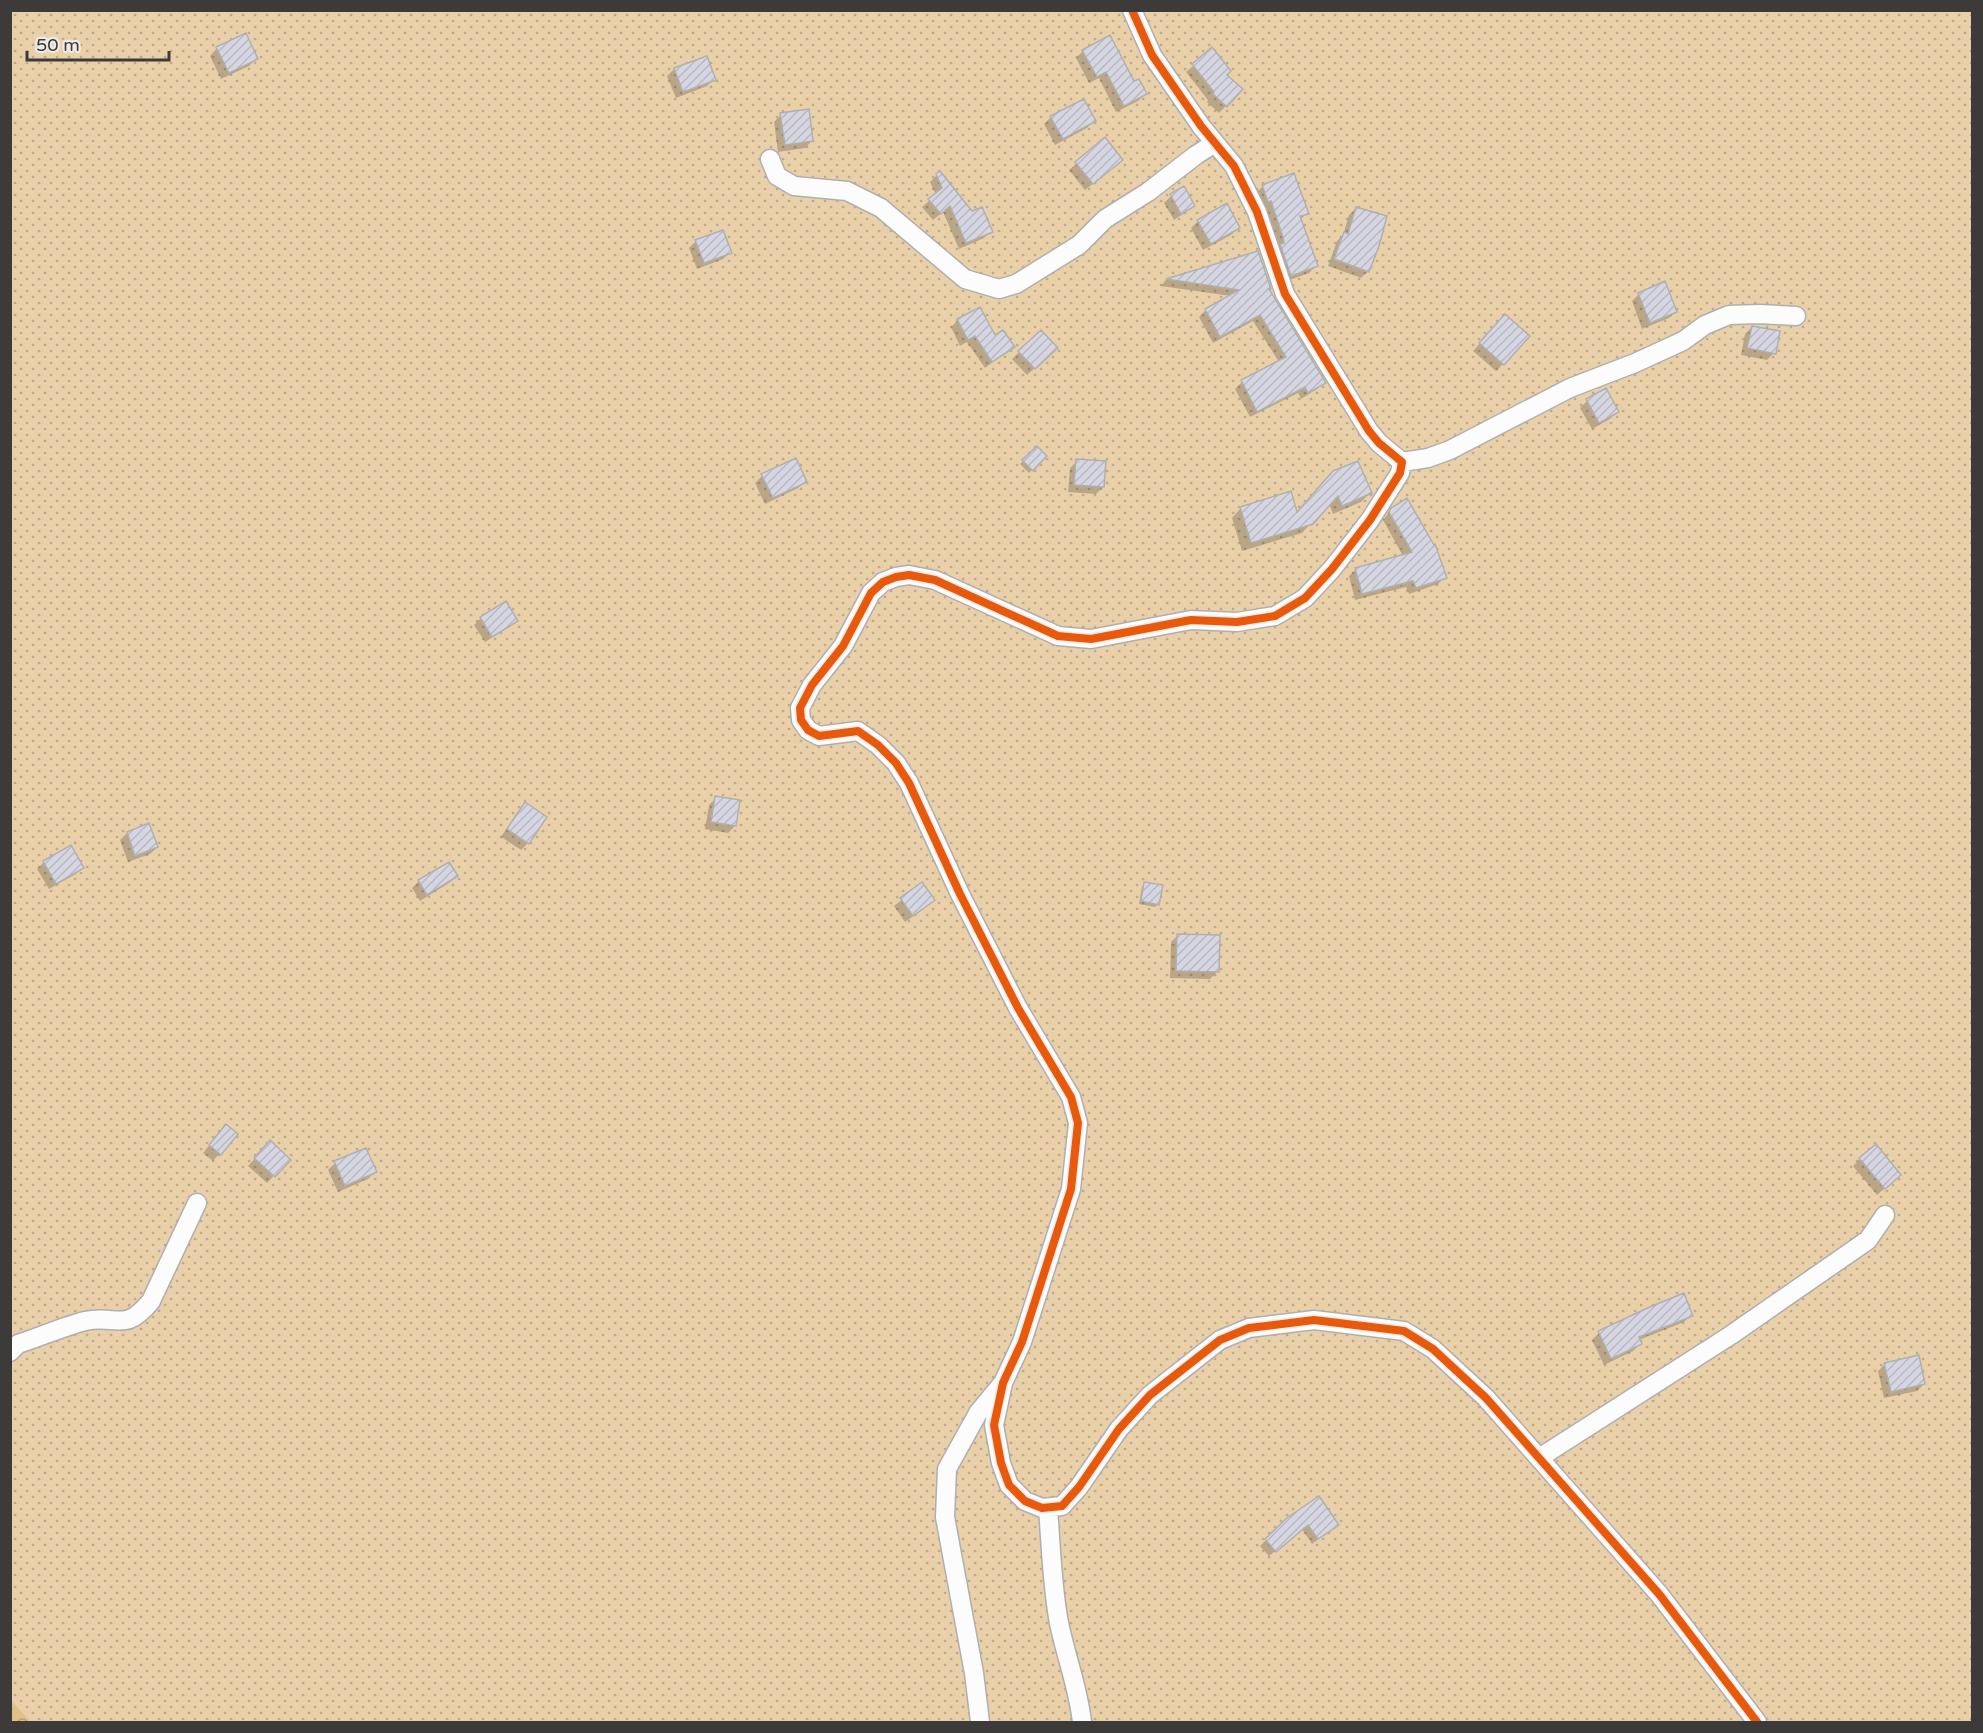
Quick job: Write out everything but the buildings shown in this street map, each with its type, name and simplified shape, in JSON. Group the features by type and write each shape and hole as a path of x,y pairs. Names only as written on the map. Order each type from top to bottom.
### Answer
{"street":[{"path":"1132,10 1152,55 1201,126 1234,166 1257,212 1285,294 1369,431 1379,443 1402,462 1428,458 1450,450 1570,388 1635,363 1683,341 1705,325 1729,315 1796,316"},
{"path":"770,159 777,176 794,186 847,191 881,208 964,279 999,289 1016,284 1079,245 1105,219 1148,192 1215,143"},
{"path":"1402,462 1400,473 1370,520 1332,569 1305,598 1275,616 1237,622 1191,620 1091,639 1058,636 935,580 909,575 896,577 883,582 871,593 843,646 812,685 800,708 801,720 813,733 819,736 858,731 878,745 896,763 909,783 960,894 1013,998 1071,1097 1078,1123 1071,1189 1022,1342 1003,1383 994,1425 1001,1463 1009,1485 1025,1501 1042,1508 1062,1506 1079,1487 1119,1429 1150,1395 1220,1341 1249,1328 1314,1320 1404,1331 1433,1349 1486,1398 1659,1594 1757,1722"},
{"path":"10,1352 18,1344 87,1321 125,1321 140,1314 151,1301 197,1203"},
{"path":"1539,1458 1731,1335 1868,1240 1885,1215"},
{"path":"980,1722 974,1673 945,1517 947,1469 978,1413 1003,1383"},
{"path":"1048,1508 1059,1623 1079,1696 1082,1722"}],"shaded area":[{"path":"11,11 1972,11 1972,1722 31,1722 11,1700"}],"green space":[{"path":"11,1700 31,1722 11,1722"}],"cycle path":[{"path":"1132,10 1152,55 1201,126 1234,166 1257,212 1285,294 1369,431 1379,443 1402,462 1400,473 1370,520 1332,569 1305,598 1275,616 1237,622 1191,620 1091,639 1058,636 935,580 909,575 896,577 883,582 871,593 843,646 812,685 800,708 801,720 808,730 819,736 858,731 878,745 896,763 909,783 960,894 1018,1008 1071,1097 1078,1123 1071,1189 1022,1342 1003,1383 994,1425 1001,1463 1009,1485 1025,1501 1042,1508 1062,1506 1079,1487 1119,1429 1150,1395 1220,1340 1249,1328 1314,1320 1404,1331 1433,1349 1486,1398 1659,1594 1757,1722"}]}
